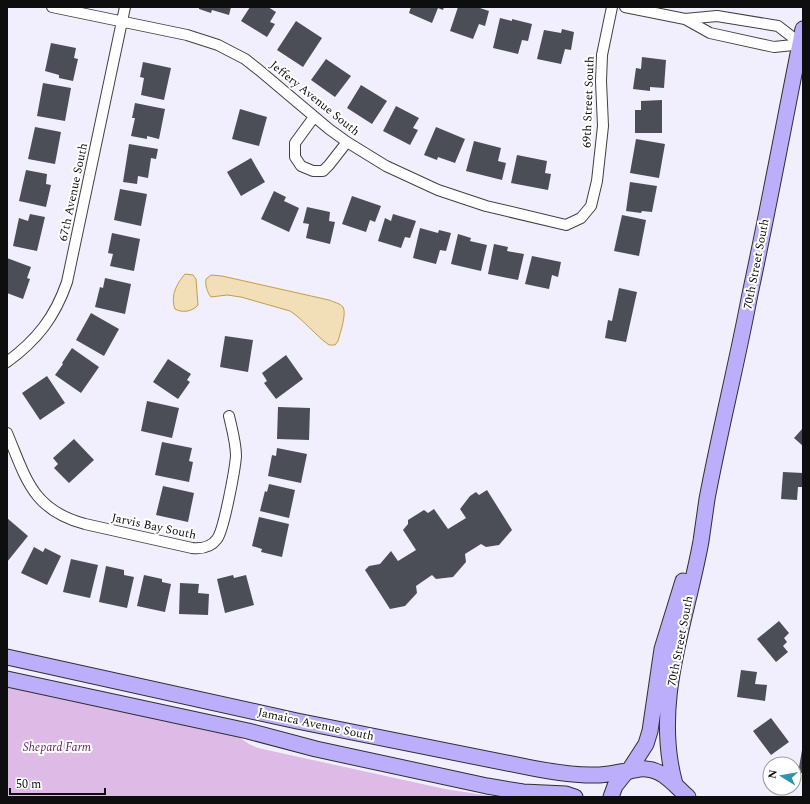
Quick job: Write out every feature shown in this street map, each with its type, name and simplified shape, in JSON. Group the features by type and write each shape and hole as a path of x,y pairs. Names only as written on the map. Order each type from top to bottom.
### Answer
{"street":[{"name":"Jeffery Avenue South","path":"52,7 197,38 224,48 244,59 259,70 314,117 347,142 386,166 438,190 486,206 566,225 581,218"},
{"name":"67th Avenue South","path":"7,362 27,346 47,324 55,311 67,282 125,7"},
{"name":"69th Street South","path":"581,218 591,206 597,181 602,126 602,56 612,7"},
{"path":"626,7 685,19 717,16 778,26 802,39"},
{"path":"685,19 710,33 774,47 802,39"},
{"name":"70th Street South","path":"676,788 669,762 667,737 667,717 672,670 701,542 707,499 751,294 802,39"},
{"path":"314,117 295,143 295,157 301,166 313,171 323,170 329,166 347,142"},
{"name":"Jarvis Bay South","path":"7,433 27,481 33,491 40,500 56,513 65,518 85,524 192,548 201,548 209,546 216,540 223,524 235,460 234,443 229,416"},
{"name":"70th Street South","path":"610,797 615,786 628,771 646,744 650,730 662,649 707,499"},
{"name":"Jamaica Avenue South","path":"7,657 297,721 532,768 583,775 603,775 642,769 654,770 662,774 676,788"},
{"name":"Jamaica Avenue South","path":"7,679 248,731 316,748 487,786 523,792 562,794 575,797"},
{"path":"676,788 688,797"}],"green space":[{"name":"Shepard Farm","path":"7,685 236,735 258,748 445,789 497,797 7,797"}],"shaded area":[{"path":"185,274 193,275 196,279 198,305 193,309 184,311 175,309 173,299 179,281"},
{"path":"211,275 222,276 329,300 342,306 344,310 343,324 338,341 335,345 329,345 290,311 241,297 227,295 211,297 208,293 206,279"}],"building":[{"path":"199,7 231,7 229,15 212,10 211,13 199,9"},
{"path":"250,7 268,7 276,12 270,22 275,24 267,37 241,21"},
{"path":"411,7 444,7 443,10 438,8 432,23 409,13"},
{"path":"458,7 477,7 489,11 485,26 479,24 473,39 450,31"},
{"path":"500,18 512,21 512,19 532,24 528,41 522,40 518,54 493,48"},
{"path":"296,21 322,38 303,67 277,50"},
{"path":"562,29 574,32 571,50 565,49 561,64 537,59 544,30 561,33"},
{"path":"51,43 76,48 74,58 78,59 73,81 59,78 59,75 45,71"},
{"path":"642,57 666,60 664,88 650,87 650,91 633,89 636,68 641,69"},
{"path":"326,59 351,76 335,97 311,80"},
{"path":"143,62 171,68 164,100 141,95 144,78 140,77"},
{"path":"43,83 71,88 65,121 37,116"},
{"path":"361,85 387,101 372,124 347,108"},
{"path":"662,100 662,133 635,133 635,110 641,110 641,101"},
{"path":"135,103 165,109 159,139 147,136 147,139 131,136 135,118 132,118"},
{"path":"396,106 419,118 413,128 418,130 410,145 383,131"},
{"path":"240,109 267,117 259,146 232,139"},
{"path":"35,127 61,132 55,164 28,159"},
{"path":"436,127 465,139 455,163 438,157 437,160 424,155"},
{"path":"636,139 665,144 659,178 630,173"},
{"path":"474,141 501,148 498,161 506,163 502,180 466,171"},
{"path":"129,144 158,149 156,159 151,158 148,178 138,176 137,184 123,182"},
{"path":"517,155 547,161 545,173 551,174 548,190 511,183"},
{"path":"251,158 265,182 241,196 227,172"},
{"path":"26,170 47,174 46,184 51,185 46,207 19,201"},
{"path":"630,182 657,186 652,212 642,211 641,213 626,211"},
{"path":"120,189 147,194 141,226 114,220"},
{"path":"274,191 286,197 284,201 299,208 289,232 261,219"},
{"path":"352,196 381,206 375,222 370,220 366,232 342,224"},
{"path":"307,207 330,212 329,221 335,222 330,244 306,238 309,224 303,223"},
{"path":"30,214 45,217 37,251 13,246 19,218 28,221"},
{"path":"393,214 416,221 410,238 405,237 401,248 378,241 385,218 391,221"},
{"path":"622,215 646,220 639,256 614,251"},
{"path":"420,228 438,233 439,230 451,233 446,251 440,250 436,264 413,258"},
{"path":"112,233 140,239 134,271 110,266 113,254 108,253"},
{"path":"458,234 471,238 470,241 487,245 481,271 451,264"},
{"path":"494,244 508,247 507,251 524,254 518,280 488,274"},
{"path":"532,256 561,262 558,277 552,275 549,289 525,284"},
{"path":"7,258 31,267 27,278 30,279 23,299 7,293"},
{"path":"105,278 131,284 125,314 95,307 100,287 103,288"},
{"path":"619,288 637,292 626,342 605,338 608,320 612,321"},
{"path":"91,313 119,329 104,356 76,340"},
{"path":"225,336 253,340 248,372 220,367"},
{"path":"72,348 99,367 81,393 55,375"},
{"path":"286,355 303,379 276,399 264,383 267,381 262,373"},
{"path":"168,359 191,374 187,380 190,382 178,399 153,382"},
{"path":"47,376 65,403 40,420 22,393"},
{"path":"147,401 179,408 172,438 141,431"},
{"path":"278,407 310,408 309,440 277,439"},
{"path":"803,428 803,446 794,438"},
{"path":"74,439 94,460 69,483 54,468 58,464 53,458"},
{"path":"162,442 192,448 189,461 193,462 189,482 155,475"},
{"path":"277,448 307,454 301,483 268,476 272,455 276,456"},
{"path":"783,472 803,473 803,487 798,487 797,500 781,499"},
{"path":"269,484 295,490 289,518 260,511 265,491 267,492"},
{"path":"163,486 194,493 188,522 156,515"},
{"path":"487,490 512,530 499,545 486,547 481,544 465,554 466,562 453,577 436,579 432,575 416,586 417,593 405,606 390,609 365,570 369,566 380,564 391,551 398,561 416,550 403,530 408,524 408,520 424,510 428,513 434,509 448,529 466,518 460,509 470,496 476,492 479,495"},
{"path":"259,517 289,524 282,557 261,552 262,549 252,546"},
{"path":"7,518 28,536 7,562"},
{"path":"34,547 43,552 45,548 61,556 47,585 21,573"},
{"path":"71,559 98,565 90,598 63,592"},
{"path":"106,566 124,570 124,575 134,577 127,608 99,602"},
{"path":"144,575 162,579 162,582 171,584 165,612 137,606"},
{"path":"233,575 234,578 246,575 254,605 225,613 217,579"},
{"path":"180,583 199,584 198,593 209,594 208,615 179,614"},
{"path":"779,621 789,633 784,638 787,642 783,646 788,652 776,662 757,639"},
{"path":"741,670 757,672 755,684 767,685 765,701 737,697"},
{"path":"771,718 789,742 771,755 753,731"},
{"path":"803,750 803,773 802,756"}]}
